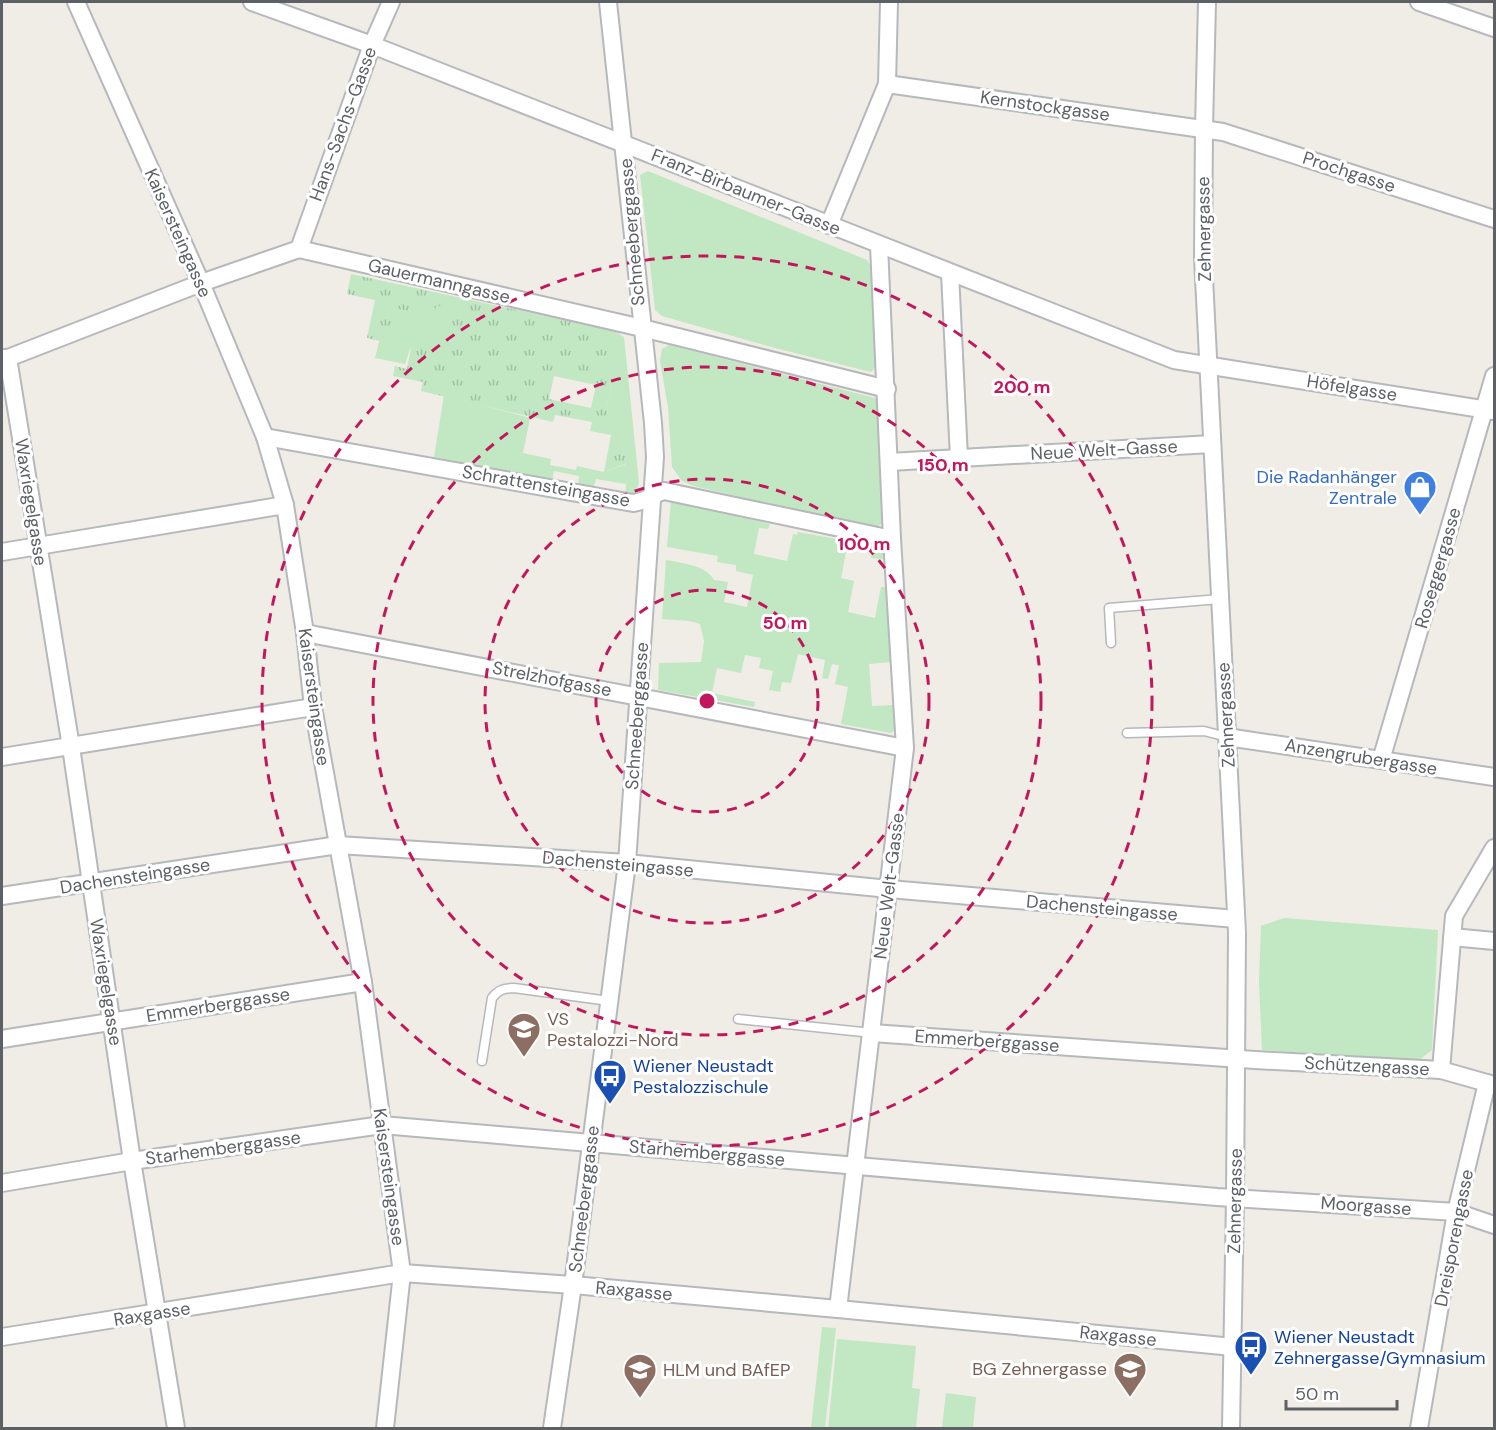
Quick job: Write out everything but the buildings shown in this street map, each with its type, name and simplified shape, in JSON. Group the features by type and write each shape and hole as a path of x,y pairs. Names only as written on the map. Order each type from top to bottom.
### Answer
{"street":[{"name":"Kaisersteingasse","path":"76,2 201,283 266,437 285,505 305,633 313,707 363,982 402,1273 385,1428"},
{"name":"Franz-Birbaumer-Gasse","path":"252,2 372,45 1174,360 1208,366"},
{"name":"Hans-Sachs-Gasse","path":"299,249 372,45 391,2"},
{"name":"Schneeberggasse","path":"552,1428 573,1286 627,863 654,497 653,423 608,2"},
{"path":"829,225 887,84 889,2"},
{"name":"Zehnergasse","path":"1207,2 1203,258 1236,920 1237,1058 1231,1428"},
{"path":"1419,2 1494,28"},
{"name":"Kernstockgasse","path":"887,84 1204,128"},
{"name":"Prochgasse","path":"1204,128 1223,132 1494,219"},
{"name":"Neue Welt-Gasse","path":"838,1309 905,748 892,539 879,245"},
{"path":"5,358 201,283 299,249"},
{"name":"Gauermanngasse","path":"299,249 642,328 887,389"},
{"path":"950,273 959,458"},
{"name":"Waxriegelgasse","path":"5,358 71,747 132,1161 176,1428"},
{"name":"Höfelgasse","path":"1208,366 1490,410"},
{"name":"Roseggergasse","path":"1382,760 1490,410 1494,376"},
{"name":"Schrattensteingasse","path":"266,437 633,503 644,502 658,492 664,491 892,539"},
{"name":"Neue Welt-Gasse","path":"890,462 1212,444"},
{"path":"2,552 285,505"},
{"name":"Strelzhofgasse","path":"305,633 905,748"},
{"path":"2,757 313,707"},
{"name":"Anzengrubergasse","path":"1227,737 1494,777"},
{"name":"Dachensteingasse","path":"2,896 338,845 627,863 1236,920"},
{"path":"1441,1070 1454,916 1494,848"},
{"path":"1452,937 1494,941"},
{"name":"Emmerberggasse","path":"2,1039 363,982"},
{"name":"Emmerberggasse","path":"872,1033 1237,1058"},
{"name":"Schützengasse","path":"1237,1058 1441,1070 1491,1084"},
{"name":"Dreisporengasse","path":"1419,1428 1456,1212 1491,1084"},
{"name":"Starhemberggasse","path":"2,1183 132,1161 382,1125 1235,1198"},
{"name":"Moorgasse","path":"1235,1198 1456,1212 1494,1225"},
{"name":"Raxgasse","path":"2,1337 402,1273 838,1309 1233,1347"}],"lane":[{"path":"1111,643 1108,608 1220,599"},
{"path":"1127,733 1204,731 1227,737"},
{"path":"482,1060 492,998 497,991 514,988 609,1000"},
{"name":"Emmerberggasse","path":"738,1019 872,1033"}],"green space":[{"path":"648,171 867,260 871,266 877,366 871,372 662,316 655,310 640,175"},
{"path":"351,274 614,331 614,374 607,403 627,441 627,463 604,472 611,435 590,431 592,422 555,415 553,422 421,391 423,382 393,376 395,366 407,369 411,348 367,338 375,300 347,294","holes":["554,376 596,385 591,408 549,399"]},
{"path":"451,305 444,351 411,346 405,364 375,358 380,338 389,339 398,309 434,315 436,306"},
{"path":"614,331 624,337 639,483 632,495 625,495 626,484 596,479 593,490 578,487 579,476 554,471 552,481 434,457 444,395 530,418 523,453 551,459 550,465 576,470 577,466 604,472 626,464 627,441 610,429 607,403 614,374"},
{"path":"669,345 879,399 886,521 878,526 867,526 694,486 682,481 672,467 668,407 660,361 662,349"},
{"path":"671,501 770,524 768,529 759,528 754,554 787,561 793,534 797,535 798,532 881,547 888,551 888,560 871,558 872,552 847,547 841,578 854,581 848,612 875,618 881,587 889,587 891,662 869,664 872,706 894,705 896,729 891,733 841,724 848,687 835,684 839,665 832,664 828,679 822,678 825,660 798,654 791,683 782,682 780,692 769,690 773,671 759,668 761,658 745,655 741,673 717,668 712,693 755,702 754,707 658,690 659,663 701,662 704,641 700,624 662,619 666,560 693,565 705,571 714,580 728,582 724,602 747,607 753,575 736,571 736,565 717,562 718,556 667,547"},
{"path":"1284,918 1438,930 1432,1050 1418,1061 1262,1050 1259,982 1261,926"},
{"path":"822,1327 836,1328 825,1428 811,1428"},
{"path":"837,1339 916,1346 912,1388 920,1389 916,1428 828,1428"},
{"path":"946,1393 976,1397 973,1428 942,1428"}],"place":[{"name":"Die Radanhänger Zentrale","path":"1420,516"},
{"name":"VS Pestalozzi-Nord","path":"524,1058"},
{"name":"Wiener Neustadt Pestalozzischule","path":"610,1105"},
{"name":"Wiener Neustadt Zehnergasse/Gymnasium","path":"1251,1376"},
{"name":"BG Zehnergasse","path":"1130,1398"},
{"name":"HLM und BAfEP","path":"640,1399"}]}
